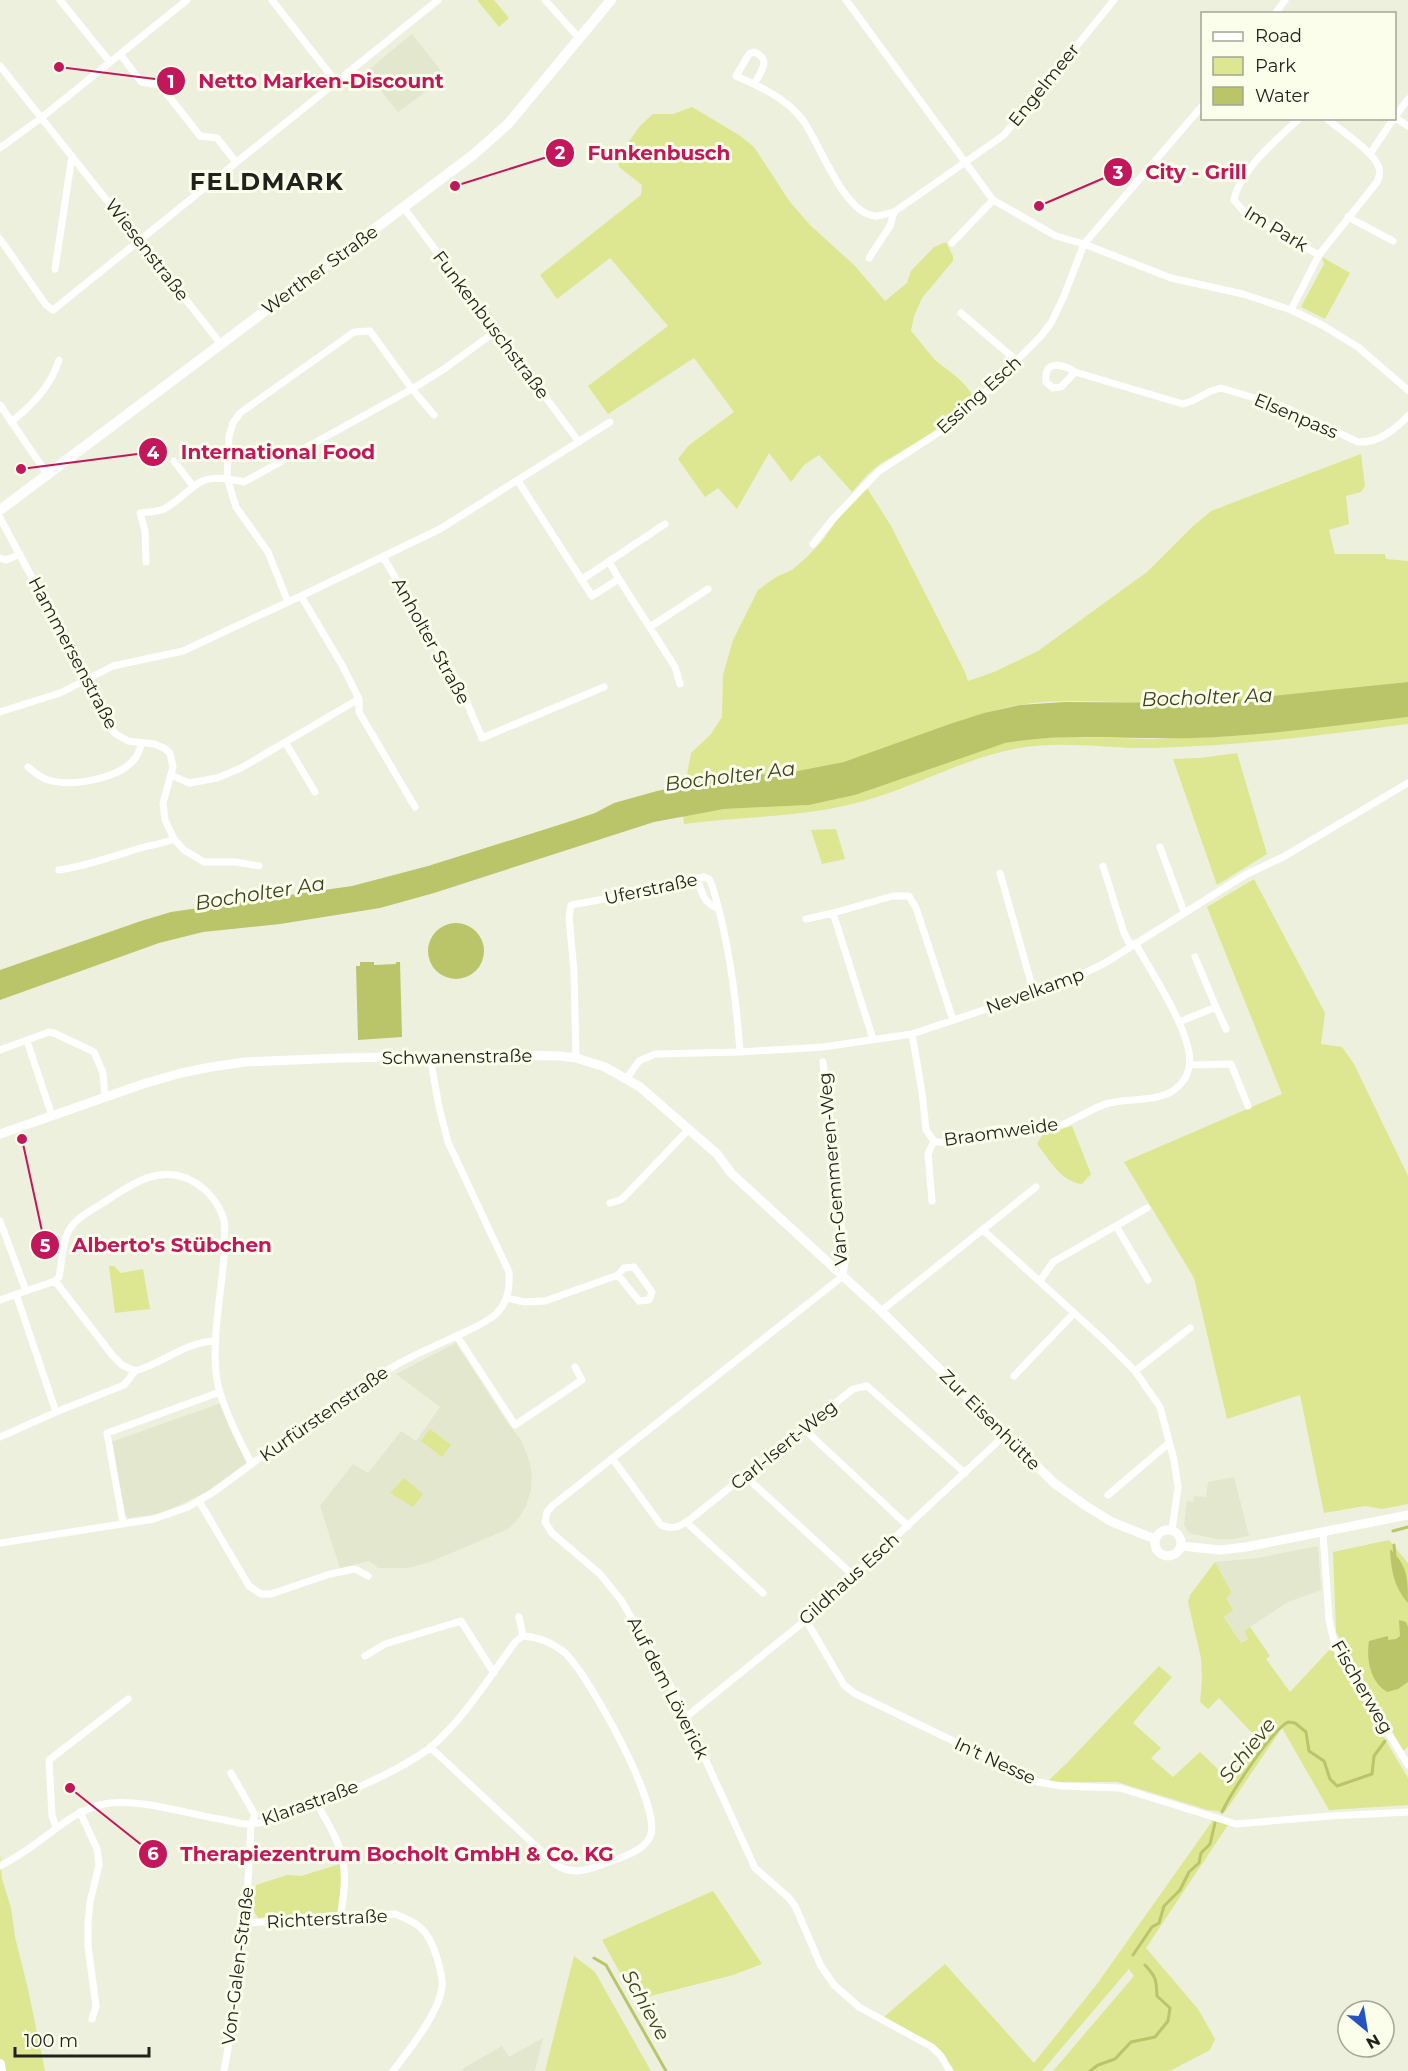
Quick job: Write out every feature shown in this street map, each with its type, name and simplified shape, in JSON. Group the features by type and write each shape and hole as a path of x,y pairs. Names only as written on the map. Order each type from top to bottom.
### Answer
{"main road":[{"name":"Werther Straße","path":"0,510 473,155 499,133 611,0"},
{"path":"0,2064 1,2071"}],"street":[{"path":"60,0 110,62"},
{"path":"0,147 41,118 186,0"},
{"path":"272,0 336,82"},
{"path":"545,0 579,38"},
{"path":"846,0 993,200 1056,236 1084,244 1171,278 1243,294 1291,310 1358,346 1408,390"},
{"name":"Engelmeer","path":"894,212 1004,135 1114,0"},
{"path":"0,239 46,305 53,310 433,2"},
{"path":"754,84 765,66 761,55 754,52 749,54 736,76 754,84 770,91 802,119 845,194 856,208 876,216 894,212 890,226 868,258"},
{"path":"120,54 141,82 160,85 200,136 217,138 236,162"},
{"name":"Wiesenstraße","path":"0,66 221,344"},
{"path":"1396,116 1408,99"},
{"path":"1084,244 1201,108"},
{"name":"Im Park","path":"1298,120 1272,142 1260,157 1237,188 1234,200 1245,213 1319,255"},
{"path":"1328,120 1370,154 1393,120"},
{"name":"Im Park","path":"1291,310 1319,255 1377,182 1380,175 1379,167 1370,154"},
{"path":"55,269 72,156"},
{"path":"952,243 993,200"},
{"name":"Funkenbuschstraße","path":"404,208 579,442"},
{"path":"1348,217 1393,241"},
{"name":"Essing Esch","path":"813,544 845,505 879,471 953,422 1041,336 1051,323 1084,244"},
{"path":"961,313 1017,361"},
{"path":"288,602 268,552 236,507 227,478 229,436 233,423 240,413 354,332 370,331 434,415"},
{"path":"146,562 145,531 140,513 162,510 203,479 227,478 244,482 412,389 496,331"},
{"path":"12,422 41,395 56,372 59,360"},
{"name":"Elsenpass","path":"1076,372 1183,404 1221,388 1282,406 1358,442 1365,442 1393,431 1408,416"},
{"path":"0,405 48,474"},
{"name":"Anholter Straße","path":"0,712 60,693 113,666 183,651 302,596 440,529 610,422"},
{"path":"174,461 193,486"},
{"path":"518,481 592,596 619,579"},
{"name":"Hammersenstraße","path":"0,518 87,680 109,727 128,741 154,744 170,753 173,767 163,803 165,820 174,839"},
{"path":"581,580 665,524"},
{"path":"0,558 6,560 20,554"},
{"name":"Anholter Straße","path":"383,557 458,682 482,738 603,687"},
{"path":"609,562 675,667 680,684"},
{"path":"650,627 708,589"},
{"path":"302,596 359,699 359,712 415,807"},
{"path":"171,775 189,783 217,778 241,768 359,699"},
{"path":"285,742 315,792"},
{"path":"28,767 46,780 65,783 81,782 112,774 124,767 136,757 142,743"},
{"name":"Nevelkamp","path":"627,1078 639,1061 655,1054 823,1047 912,1034 1084,975 1184,912 1408,783"},
{"path":"59,870 107,860 139,848 158,845 174,839 184,850 204,862 236,862 259,866"},
{"path":"1161,847 1184,912"},
{"path":"1103,866 1124,933 1179,1022 1189,1049 1190,1065 1231,1064 1248,1106"},
{"path":"1000,873 1034,993"},
{"name":"Uferstraße","path":"576,1058 574,972 569,917 571,905 648,891 704,876 709,879 718,908 735,989 740,1052"},
{"path":"698,878 706,901 718,908"},
{"path":"806,919 893,896 909,896 916,908 953,1020"},
{"path":"833,913 873,1039"},
{"path":"1195,957 1226,1029"},
{"path":"1179,1022 1216,1007"},
{"path":"0,1050 49,1032 54,1033 94,1052 103,1073 105,1097"},
{"name":"Braomweide","path":"912,1034 926,1130 934,1142"},
{"path":"27,1041 52,1116"},
{"name":"Schwanenstraße","path":"0,1134 180,1073 224,1065 341,1058 501,1055 576,1058 605,1067 627,1078 653,1096 843,1276"},
{"path":"430,1057 448,1142 509,1272 507,1298 524,1302 545,1301 618,1275 624,1268 634,1267 652,1292 649,1300 639,1301 618,1275"},
{"name":"Van-Gemmeren-Weg","path":"823,1062 845,1260 843,1276"},
{"name":"Braomweide","path":"934,1142 949,1143 990,1130 1055,1127 1109,1103 1157,1098 1180,1086 1190,1065"},
{"path":"610,1203 625,1196 689,1129"},
{"name":"Braomweide","path":"932,1201 928,1154 934,1142"},
{"path":"0,1300 55,1281 59,1277 69,1230 83,1216 144,1178 174,1174 191,1180 212,1196 224,1222 216,1341 217,1378 220,1392 252,1464"},
{"path":"881,1311 1036,1187"},
{"path":"1040,1281 1053,1262 1147,1208"},
{"path":"0,1221 26,1291"},
{"path":"1116,1226 1148,1280"},
{"path":"983,1230 1134,1371 1160,1407 1178,1487 1172,1530"},
{"name":"Zur Eisenhütte","path":"843,1276 1054,1483 1112,1522 1155,1539 1157,1550 1165,1556 1175,1554 1181,1546 1220,1550 1246,1547 1408,1515"},
{"name":"Auf dem Löverick","path":"843,1276 552,1506 547,1512 545,1522 552,1533 600,1575 621,1600 664,1672 755,1868 795,1906 826,1975 859,2007 932,2048 941,2056 950,2071"},
{"path":"55,1281 113,1356 122,1365 135,1371"},
{"path":"16,1294 56,1412"},
{"name":"Kurfürstenstraße","path":"0,1543 169,1515 199,1501 357,1388 394,1366 457,1336 494,1315 507,1298"},
{"path":"1014,1376 1074,1313"},
{"path":"1134,1371 1190,1328"},
{"path":"457,1336 515,1425 582,1380 575,1367"},
{"path":"0,1437 124,1385 135,1371 195,1343 216,1341"},
{"name":"Carl-Isert-Weg","path":"686,1522 853,1389 867,1386 965,1473"},
{"path":"123,1524 107,1433 220,1392"},
{"path":"803,1428 908,1526"},
{"name":"Gildhaus Esch","path":"686,1717 806,1620 1006,1434"},
{"path":"1108,1495 1169,1443"},
{"path":"612,1458 661,1525 673,1528 686,1522 763,1593"},
{"path":"745,1476 854,1576"},
{"path":"199,1501 249,1586 261,1594 271,1594 330,1574 355,1569 368,1576"},
{"path":"1155,1539 1161,1531 1172,1530 1180,1536 1181,1546"},
{"name":"Fischerweg","path":"1323,1533 1331,1634 1335,1646 1408,1765"},
{"path":"430,1747 555,1864 564,1869 574,1871 594,1868 639,1848 650,1839 652,1825 640,1785 624,1748 588,1682 566,1655 554,1645 534,1637 523,1636 519,1617"},
{"name":"In't Nesse","path":"806,1620 844,1685 854,1693 1038,1782 1062,1786 1120,1788 1236,1824 1408,1812"},
{"path":"365,1656 385,1644 461,1621 494,1673"},
{"name":"Klarastraße","path":"0,1866 26,1851 56,1827 80,1812 106,1804 123,1802 251,1825 317,1804 385,1773 430,1747 455,1722 516,1641 523,1636"},
{"path":"56,1827 52,1816 49,1760 128,1699"},
{"name":"Von-Galen-Straße","path":"224,2071 246,1923 251,1825 255,1815 231,1773"},
{"path":"317,1804 342,1854 345,1890 340,1918"},
{"path":"80,1812 97,1849 99,1865 90,1902 88,1923 88,1946 96,2006 92,2019"},
{"name":"Richterstraße","path":"246,1923 395,1914 423,1928 432,1941 441,1972 442,1987 429,2018 393,2071"}],"shaded area":[{"path":"412,34 446,77 398,112 366,72"},
{"path":"456,1343 521,1440 532,1475 531,1490 526,1506 519,1518 508,1529 430,1562 407,1568 378,1568 369,1561 340,1568 320,1506 353,1464 368,1473 401,1431 416,1441 440,1407 396,1374"},
{"path":"221,1403 246,1463 206,1492 175,1507 156,1514 128,1518 124,1513 111,1442"},
{"path":"1234,1477 1249,1536 1216,1539 1189,1533 1184,1525 1187,1501 1193,1502 1194,1496 1206,1497 1208,1482"},
{"path":"1318,1546 1321,1590 1288,1602 1244,1631 1248,1638 1241,1643 1224,1616 1226,1597 1232,1593 1215,1562 1258,1558"},
{"path":"543,2038 535,2071 464,2071 462,2069 502,2046 509,2057"}],"green space":[{"path":"477,0 494,0 509,18 499,27"},
{"path":"692,107 739,135 754,147 790,202 810,225 854,265 885,301 907,283 911,271 934,247 946,242 953,256 953,261 922,298 914,316 911,331 935,360 968,388 974,400 954,420 880,464 852,492 819,455 804,465 791,482 769,453 737,509 718,488 705,497 678,459 689,445 734,412 694,358 608,414 588,386 668,326 610,258 557,299 540,275 641,195 642,185 619,167 617,158 640,126 653,114 673,114"},
{"path":"1322,257 1350,273 1325,319 1301,307 1324,264"},
{"path":"1361,454 1365,486 1361,492 1346,496 1349,524 1329,530 1335,554 1385,554 1386,559 1408,561 1408,682 1218,703 1039,702 996,710 865,757 842,763 803,771 685,785 691,753 711,734 722,717 723,675 733,640 758,590 776,577 792,570 807,557 867,488 891,526 968,681 994,672 1038,651 1147,572 1211,511"},
{"path":"1408,717 1408,724 1218,745 1138,748 1053,745 1019,748 978,759 880,796 838,807 794,814 684,824 683,816 724,809 809,805 855,795 973,752 1028,739 1067,737 1154,739 1234,736"},
{"path":"1237,753 1267,854 1217,885 1173,759"},
{"path":"836,829 845,859 822,864 811,830"},
{"path":"1254,879 1325,1013 1321,1044 1342,1047 1354,1064 1408,1176 1408,1504 1382,1509 1365,1506 1324,1513 1300,1395 1227,1419 1194,1278 1124,1162 1282,1094 1207,907"},
{"path":"1072,1126 1091,1174 1082,1184 1062,1174 1037,1144 1043,1134"},
{"path":"109,1266 114,1266 121,1273 143,1269 150,1309 115,1313"},
{"path":"430,1429 451,1445 442,1457 421,1441"},
{"path":"404,1478 423,1494 413,1507 390,1493"},
{"path":"1389,1540 1408,1563 1408,1747 1403,1751 1336,1632 1333,1552"},
{"path":"1215,1562 1232,1593 1226,1598 1233,1610 1224,1617 1241,1643 1248,1639 1244,1631 1250,1627 1270,1656 1266,1659 1290,1692 1331,1648 1408,1778 1408,1805 1329,1810 1282,1728 1225,1812 1208,1810 1117,1782 1047,1782 1159,1666 1172,1677 1133,1723 1161,1748 1151,1758 1173,1777 1200,1752 1220,1771 1254,1735 1219,1698 1208,1709 1200,1702 1201,1658 1188,1602 1190,1595"},
{"path":"1213,1820 1228,1825 1146,1948 1198,2009 1215,2039 1210,2050 1170,2071 1053,2071 1134,1976 1129,1969 1042,2071 954,2071 935,2046 884,2017 945,1964 1034,2063 1097,1984"},
{"path":"0,1852 2,1879 11,1908 15,1937 45,2071 0,2071"},
{"path":"340,1864 342,1890 339,1912 258,1918 252,1907 256,1885 287,1875 301,1876"},
{"path":"713,1891 762,1964 733,1975 635,2000 602,1940"},
{"path":"574,1956 595,1972 651,2071 545,2071"}],"water":[{"path":"1408,682 1408,717 1220,737 1075,737 1005,743 855,795 809,805 724,809 654,822 434,893 380,908 280,924 203,932 159,943 0,1000 0,970 171,912 352,886 428,866 595,813 614,803 657,791 703,781 798,771 844,762 984,713 1020,705 1065,702 1205,703"},
{"path":"456,923 467,925 476,931 482,940 484,951 482,962 476,971 467,977 456,979 445,977 436,971 430,962 428,951 430,940 436,931 445,925"},
{"path":"360,962 374,962 374,965 400,962 402,1037 358,1040 356,966 360,966"},
{"path":"1390,1549 1406,1573 1408,1603 1399,1591 1394,1578"},
{"path":"1399,1620 1406,1622 1408,1627 1408,1682 1398,1689 1387,1692 1381,1688 1370,1670 1369,1641 1388,1636 1388,1640 1396,1639 1400,1636"}],"waterway":[{"name":"Schieve","path":"1393,1531 1408,1527"},
{"name":"Schieve","path":"1394,1545 1395,1557"},
{"name":"Schieve","path":"1222,1812 1262,1749 1288,1722 1295,1723 1306,1732 1309,1751 1324,1761 1330,1779 1337,1786 1372,1774 1374,1756 1385,1741"},
{"name":"Schieve","path":"1133,1955 1152,1927 1159,1923 1164,1906 1180,1890 1189,1872 1199,1863 1201,1853 1210,1844 1215,1823"},
{"name":"Schieve","path":"594,1958 606,1965 666,2071"},
{"name":"Schieve","path":"1090,2071 1098,2065 1115,2059 1131,2042 1155,2037 1168,2021 1170,2008 1157,1996 1155,1979 1145,1965"}],"place":[{"name":"Netto Marken-Discount","path":"59,67"},
{"name":"Funkenbusch","path":"455,186"},
{"name":"City - Grill","path":"1039,206"},
{"name":"International Food","path":"21,469"},
{"name":"Alberto's Stübchen","path":"22,1139"},
{"name":"Therapiezentrum Bocholt GmbH & Co. KG","path":"70,1788"}],"district":[{"name":"FELDMARK","path":"267,181"}],"water label":[{"name":"Bocholter Aa","path":"1207,697"},
{"name":"Bocholter Aa","path":"730,776"},
{"name":"Bocholter Aa","path":"260,893"}]}
